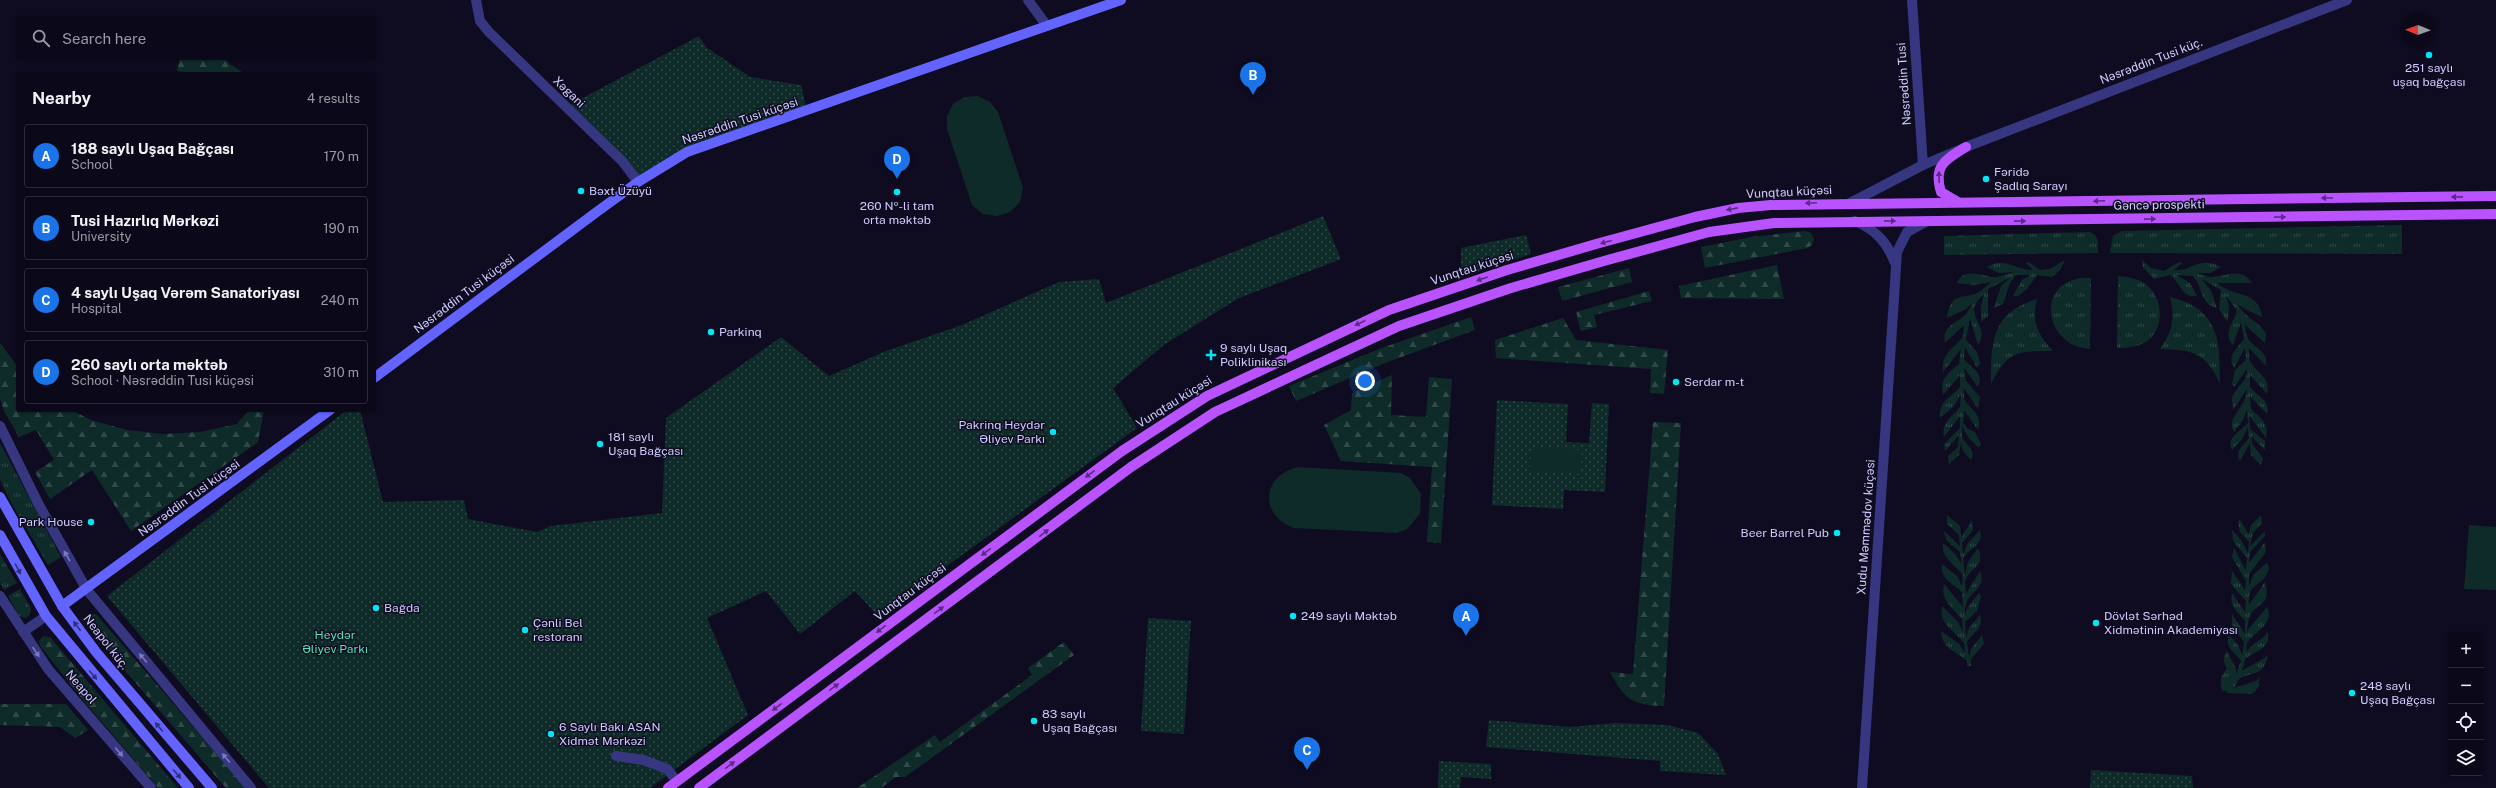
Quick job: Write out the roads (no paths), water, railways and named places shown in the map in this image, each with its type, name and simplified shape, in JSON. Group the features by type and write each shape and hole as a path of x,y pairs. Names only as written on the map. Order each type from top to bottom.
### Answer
{"main road":[{"name":"Nəsrəddin Tusi küçəsi","path":"376,377 638,182 669,162 694,150 1120,0"},
{"path":"1962,203 1950,199 1941,192 1938,172 1944,161 1966,147"},
{"name":"Gəncə prospekti","path":"1850,203 1962,203 2496,196"},
{"name":"Vunqtau küçəsi","path":"668,788 1122,451 1213,393 1383,312 1508,270 1695,217 1738,208 1771,204 1850,203"},
{"path":"699,788 1131,468 1215,412 1399,326 1511,288 1604,261 1709,232 1774,222 1771,204"},
{"name":"Gəncə prospekti","path":"1774,222 1927,222 2496,214"},
{"name":"Nəsrəddin Tusi küçəsi","path":"62,606 87,590 327,412"},
{"name":"Neapol küç.","path":"0,497 62,606 107,664 212,788"},
{"path":"0,535 46,616 189,788"}],"street":[{"name":"Xəgani","path":"476,0 480,21 489,32 623,162 638,182"},
{"path":"1028,0 1046,26"},
{"name":"Nəsrəddin Tusi","path":"1912,0 1922,166"},
{"name":"Nəsrəddin Tusi küç.","path":"1850,203 1922,166 1966,147 2347,0"},
{"path":"1854,221 1868,227 1884,241 1896,267"},
{"name":"Xudu Məmmədov küçəsi","path":"1862,788 1897,252 1904,236 1916,225 1927,222"},
{"path":"0,426 39,505 87,590 251,788"},
{"name":"Neapol","path":"0,596 48,669 151,788"},
{"path":"23,632 46,616"},
{"path":"616,756 644,760 667,769 677,781"}],"place":[{"name":"251 saylı uşaq bağçası","path":"2429,55"},
{"name":"Tusi Hazırlıq Mərkəzi","path":"1253,95"},
{"name":"260 saylı orta məktəb","path":"897,179"},
{"name":"Fəridə Şadlıq Sarayı","path":"1986,179"},
{"name":"Bəxt Üzüyü","path":"581,191"},
{"name":"260 №-li tam orta məktəb","path":"897,192"},
{"name":"Parkinq","path":"711,332"},
{"name":"9 saylı Uşaq Poliklinikası","path":"1211,355"},
{"name":"Serdar m-t","path":"1676,382"},
{"name":"Pakrinq Heydər Əliyev Parkı","path":"1053,432"},
{"name":"181 saylı Uşaq Bağçası","path":"600,444"},
{"name":"Park House","path":"91,522"},
{"name":"Beer Barrel Pub","path":"1837,533"},
{"name":"Bağda","path":"376,608"},
{"name":"249 saylı Məktəb","path":"1293,616"},
{"name":"Dövlət Sərhəd Xidmətinin Akademiyası","path":"2096,623"},
{"name":"Çənli Bel restoranı","path":"525,630"},
{"name":"188 saylı Uşaq Bağçası","path":"1466,636"},
{"name":"248 saylı Uşaq Bağçası","path":"2352,693"},
{"name":"83 saylı Uşaq Bağçası","path":"1034,721"},
{"name":"6 Saylı Bakı ASAN Xidmət Mərkəzi","path":"551,734"},
{"name":"4 saylı Uşaq Vərəm Sanatoriyası","path":"1307,770"}],"park label":[{"name":"Heydər Əliyev Parkı","path":"335,642"}]}
